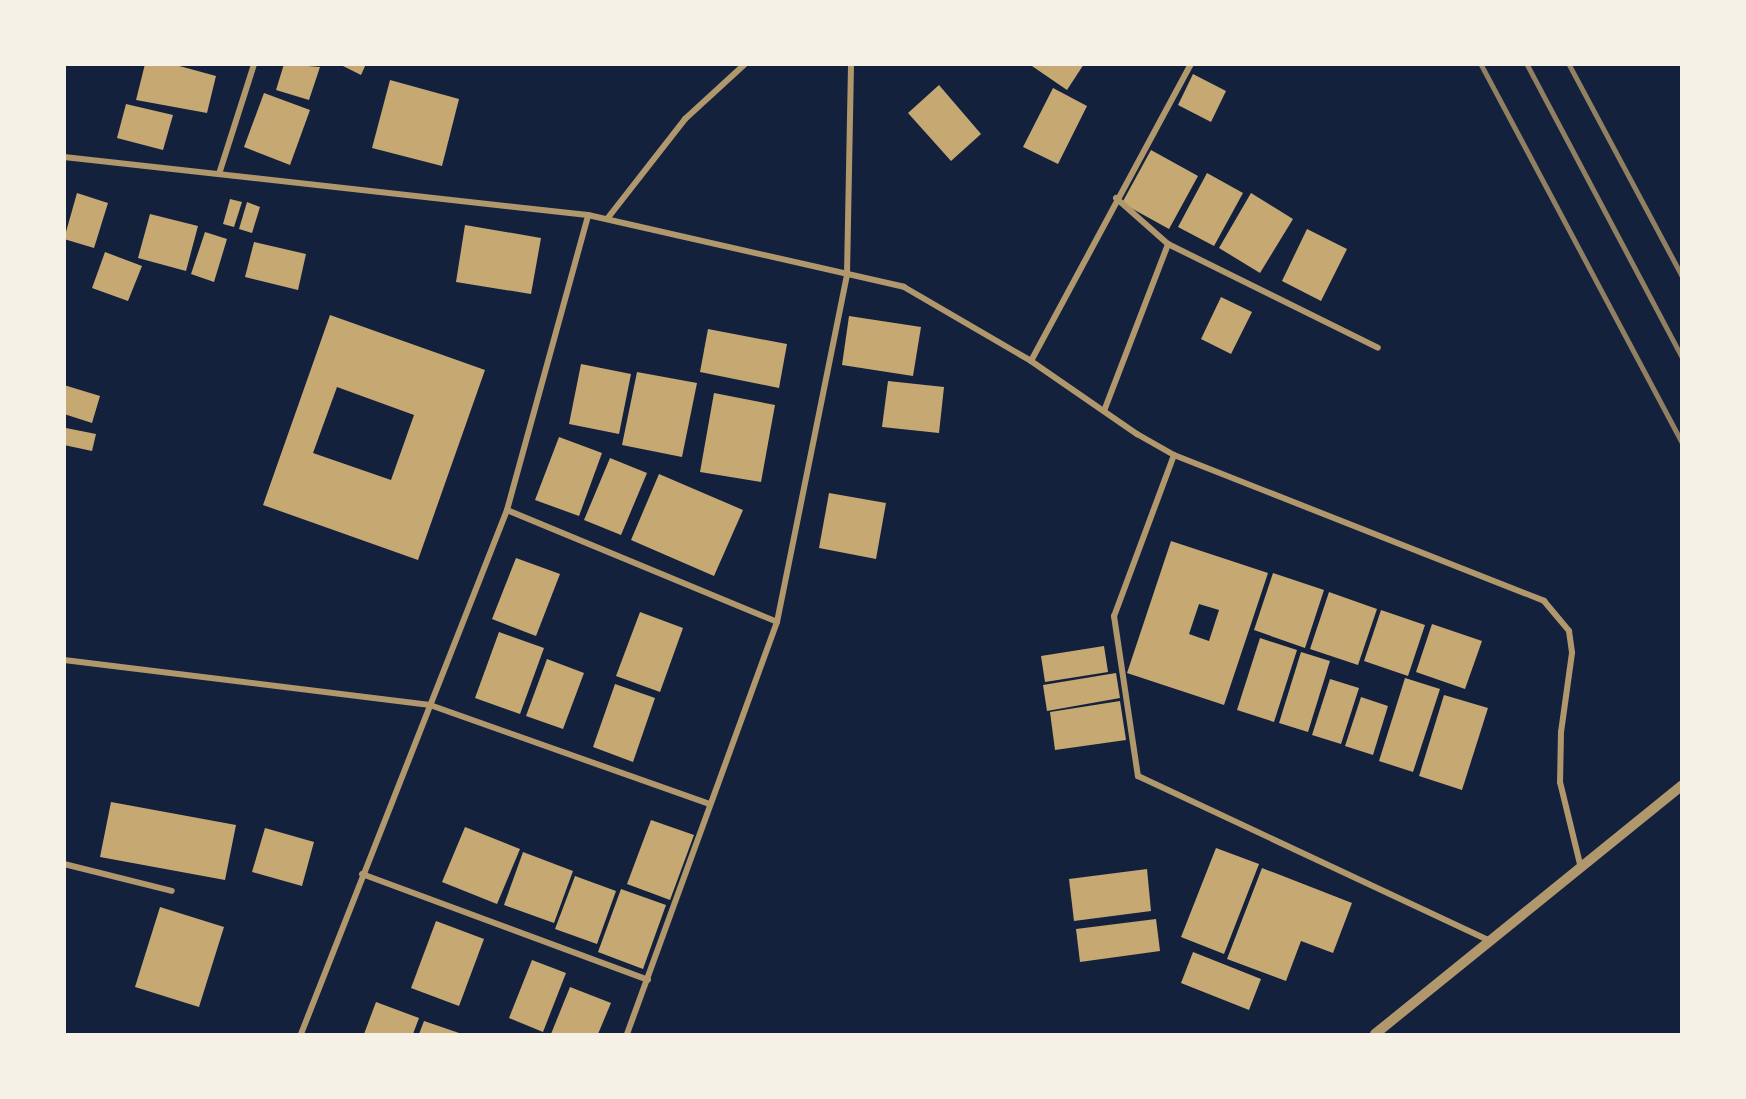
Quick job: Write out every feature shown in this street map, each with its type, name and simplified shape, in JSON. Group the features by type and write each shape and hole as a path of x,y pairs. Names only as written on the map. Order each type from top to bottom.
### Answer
{"street":[{"path":"219,174 254,64"},
{"path":"607,219 685,118 745,64"},
{"path":"627,1035 777,622 847,274 851,64"},
{"path":"1031,361 1116,198 1191,64"},
{"path":"64,157 588,214 904,287 1031,361 1174,455 1544,601 1560,617 1569,631 1572,653 1561,732 1560,782 1581,868"},
{"path":"1116,198 1168,244 1378,348"},
{"path":"301,1035 362,873 507,510 588,214"},
{"path":"1104,411 1168,244"},
{"path":"1174,455 1114,616 1138,776 1491,941"},
{"path":"507,510 777,622"},
{"path":"64,660 430,705 710,804"},
{"path":"1375,1035 1660,806 1682,785"},
{"path":"1660,806 1682,795"},
{"path":"64,864 172,891"},
{"path":"362,873 648,981"}],"building":[{"path":"145,64 172,64 216,76 207,113 136,100"},
{"path":"284,64 320,67 309,100 276,90"},
{"path":"339,64 366,64 361,75"},
{"path":"1029,64 1084,64 1067,90"},
{"path":"1193,74 1226,91 1211,122 1178,105"},
{"path":"390,80 459,99 442,166 372,148"},
{"path":"939,85 981,134 951,161 908,113"},
{"path":"1053,88 1087,106 1058,164 1023,147"},
{"path":"264,93 310,110 290,165 244,147"},
{"path":"126,104 173,115 163,150 117,138"},
{"path":"1151,150 1198,176 1169,229 1122,203"},
{"path":"1207,173 1243,193 1214,246 1178,227"},
{"path":"77,193 108,203 94,248 64,239"},
{"path":"1251,193 1293,219 1260,273 1219,248"},
{"path":"230,199 242,202 234,227 223,224"},
{"path":"247,202 260,207 252,233 239,229"},
{"path":"150,214 198,226 186,271 138,258"},
{"path":"465,225 541,238 531,294 456,282"},
{"path":"1307,229 1347,249 1321,301 1282,281"},
{"path":"205,232 227,239 214,282 191,274"},
{"path":"254,242 306,254 298,290 245,277"},
{"path":"105,252 142,266 128,301 92,288"},
{"path":"1221,297 1252,312 1231,354 1201,339"},
{"path":"330,315 485,370 418,560 263,505","holes":["337,387 414,415 391,480 313,453"]},
{"path":"849,316 921,327 913,376 842,365"},
{"path":"708,329 787,344 779,388 700,372"},
{"path":"581,364 631,374 619,434 569,424"},
{"path":"637,372 697,383 682,457 622,445"},
{"path":"888,381 944,387 939,433 882,427"},
{"path":"64,385 100,396 92,423 64,414"},
{"path":"714,393 775,405 761,482 700,472"},
{"path":"66,428 96,434 92,451 64,445"},
{"path":"559,437 602,453 579,516 535,500"},
{"path":"610,458 647,473 621,535 584,520"},
{"path":"659,474 743,510 714,576 631,540"},
{"path":"829,493 886,503 876,559 819,548"},
{"path":"1171,541 1268,573 1224,705 1127,673","holes":["1199,604 1219,610 1209,641 1189,634"]},
{"path":"516,558 560,574 536,636 492,619"},
{"path":"1273,573 1324,590 1305,648 1254,630"},
{"path":"1329,592 1377,609 1358,665 1310,649"},
{"path":"1381,610 1425,625 1408,676 1364,661"},
{"path":"640,612 683,628 660,692 616,676"},
{"path":"1432,624 1482,641 1465,689 1416,672"},
{"path":"499,632 544,648 520,714 475,698"},
{"path":"1260,638 1297,650 1274,722 1237,710"},
{"path":"1104,646 1108,672 1045,682 1041,656"},
{"path":"1301,652 1330,661 1308,732 1279,723"},
{"path":"547,659 584,673 563,729 526,716"},
{"path":"1116,673 1120,698 1047,711 1043,685"},
{"path":"1405,678 1440,689 1413,772 1379,761"},
{"path":"1330,679 1359,688 1341,744 1312,735"},
{"path":"615,684 655,698 633,762 593,747"},
{"path":"1444,695 1488,708 1462,790 1419,776"},
{"path":"1361,697 1388,706 1373,755 1345,746"},
{"path":"1120,701 1126,740 1055,750 1050,712"},
{"path":"111,802 236,825 225,880 100,857"},
{"path":"651,820 694,835 670,900 627,884"},
{"path":"465,827 520,849 497,904 442,882"},
{"path":"265,828 314,842 302,886 252,872"},
{"path":"1216,848 1259,864 1224,954 1181,937"},
{"path":"523,852 573,871 554,923 504,905"},
{"path":"1262,868 1352,903 1333,953 1301,941 1286,981 1227,959"},
{"path":"1147,869 1151,911 1074,921 1069,879"},
{"path":"575,876 616,891 597,944 555,929"},
{"path":"621,889 666,905 643,969 598,952"},
{"path":"160,907 224,927 199,1007 135,987"},
{"path":"1156,919 1160,951 1080,962 1076,929"},
{"path":"436,921 484,939 459,1006 411,988"},
{"path":"1193,952 1261,979 1249,1010 1181,983"},
{"path":"532,960 566,973 543,1032 509,1018"},
{"path":"570,987 611,1003 598,1034 551,1034"},
{"path":"376,1002 419,1018 413,1034 364,1034"},
{"path":"424,1021 462,1034 419,1034"}],"railway":[{"path":"1481,64 1682,442"},
{"path":"1527,64 1682,357"},
{"path":"1569,64 1682,276"}]}
